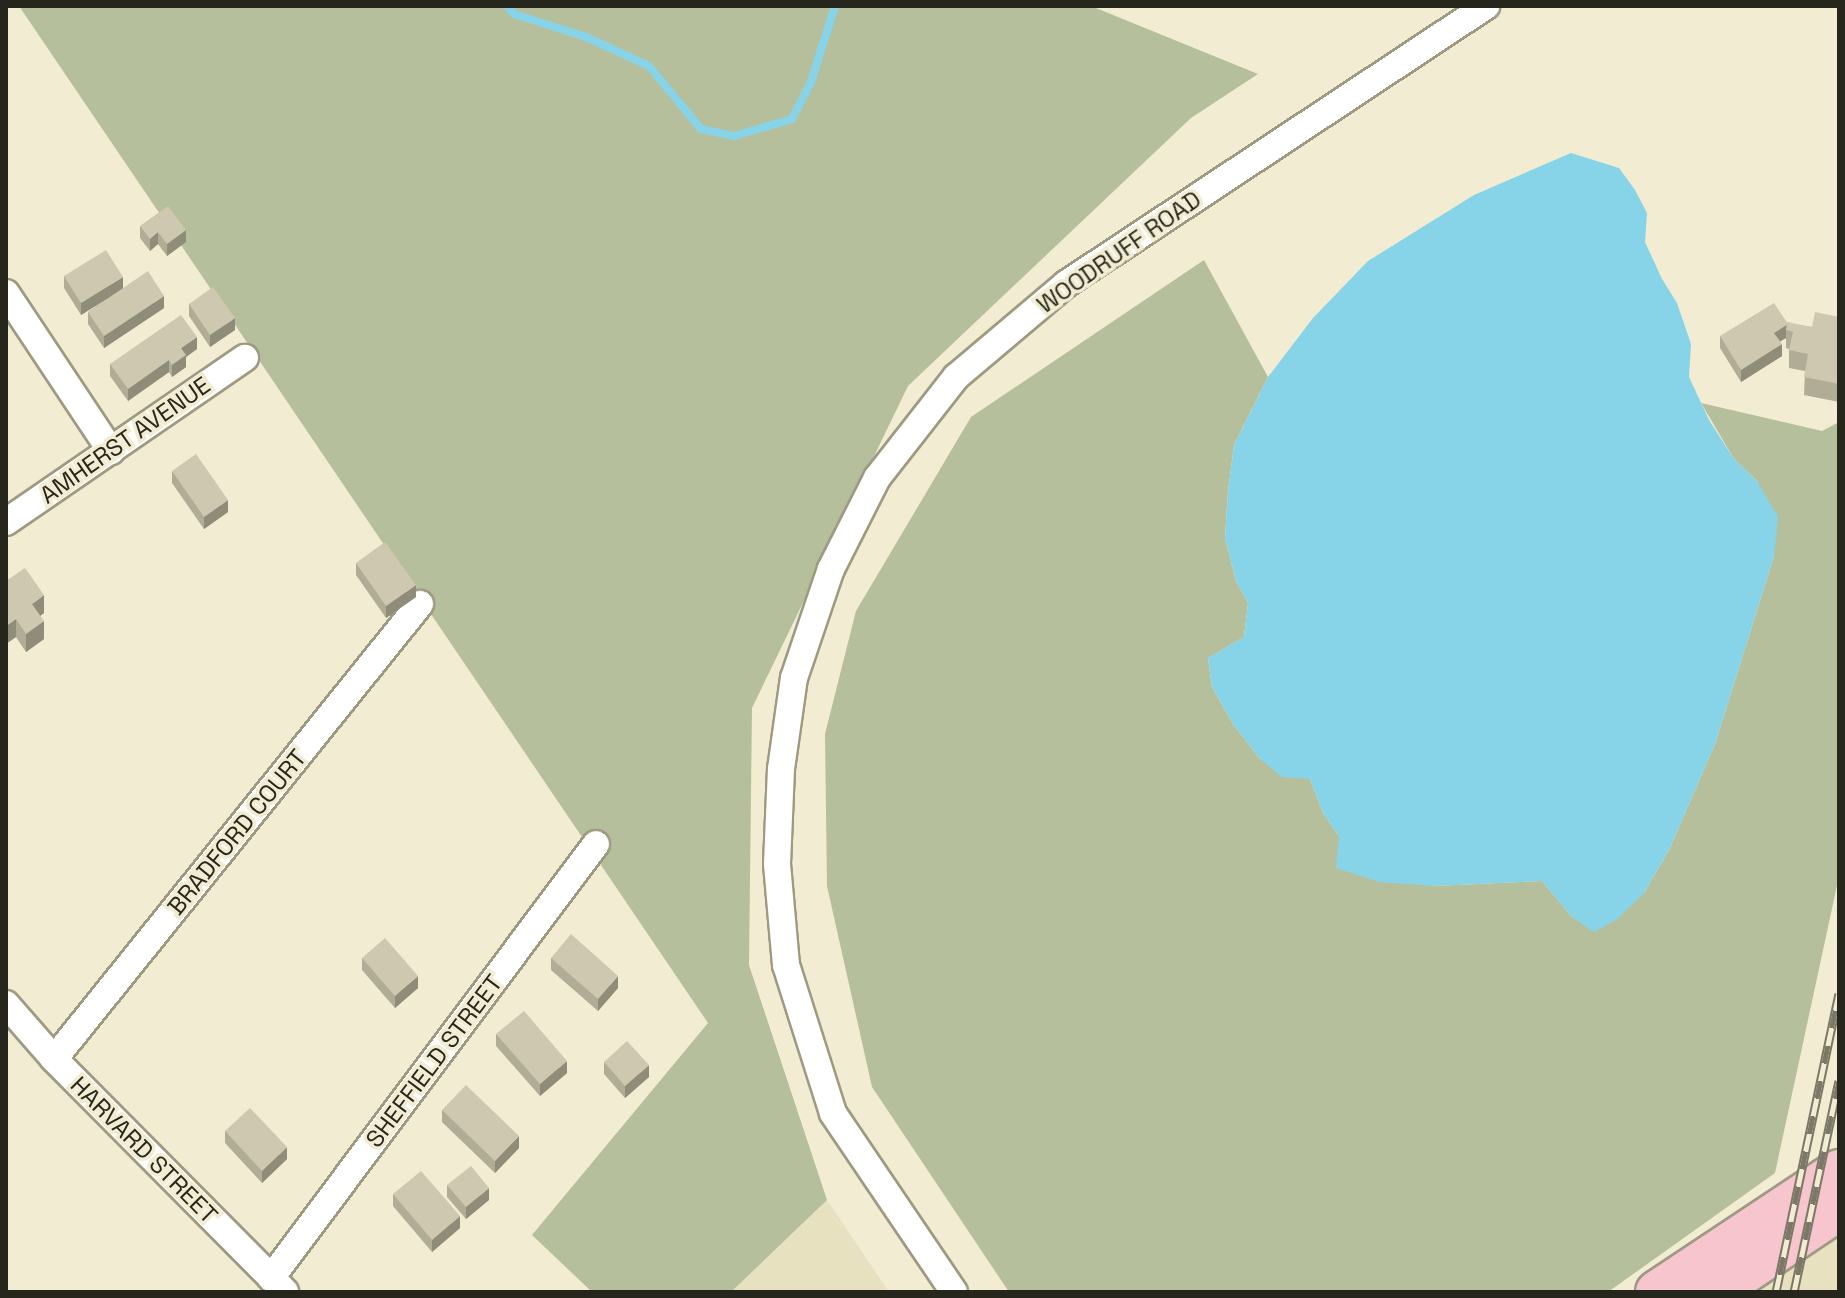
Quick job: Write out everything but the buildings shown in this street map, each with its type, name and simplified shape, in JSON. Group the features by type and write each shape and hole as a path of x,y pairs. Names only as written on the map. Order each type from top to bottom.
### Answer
{"main road":[{"path":"1657,1292 1839,1171"},
{"path":"1715,1292 1839,1209"}],"street":[{"name":"WOODRUFF ROAD","path":"954,1292 833,1113 786,965 777,864 781,769 794,678 831,569 877,478 956,377 1066,284 1486,6"},
{"path":"6,293 111,451"},
{"name":"AMHERST AVENUE","path":"6,522 245,358"},
{"name":"BRADFORD COURT","path":"54,1059 420,604"},
{"name":"SHEFFIELD STREET","path":"278,1285 596,844"},
{"name":"HARVARD STREET","path":"6,1004 54,1059 278,1285"}],"shaded area":[{"path":"827,1200 889,1292 731,1292"},
{"path":"1839,1228 1838,1292 1745,1292"}],"green space":[{"path":"19,6 1091,6 1258,74 1191,118 908,386 752,708 749,965 827,1200 731,1292 592,1292 532,1235 708,1023"},
{"path":"1204,260 1268,377 1234,445 1228,491 1225,538 1236,581 1248,603 1244,637 1208,658 1212,687 1233,724 1260,759 1310,779 1323,813 1339,836 1434,886 1542,881 1572,917 1644,893 1669,850 1715,744 1774,556 1757,481 1734,459 1701,403 1822,431 1839,422 1839,876 1775,1173 1608,1292 1009,1292 872,1087 827,886 825,734 856,611 971,417"}],"water":[{"path":"1571,153 1619,168 1635,190 1647,213 1645,242 1677,303 1691,344 1689,377 1709,420 1734,459 1757,481 1778,517 1774,556 1715,744 1669,850 1644,893 1616,920 1594,932 1572,917 1542,881 1435,886 1379,882 1336,868 1339,836 1323,813 1310,779 1282,777 1260,759 1233,724 1212,687 1208,658 1244,637 1248,603 1236,581 1225,538 1228,491 1234,445 1268,377 1313,318 1368,261 1474,195"}],"waterway":[{"path":"507,6 514,14 586,37 649,66 701,129 734,136 792,119 811,82 835,6"}],"railway":[{"path":"1776,1292 1839,994"},
{"path":"1794,1292 1839,1081"}]}
